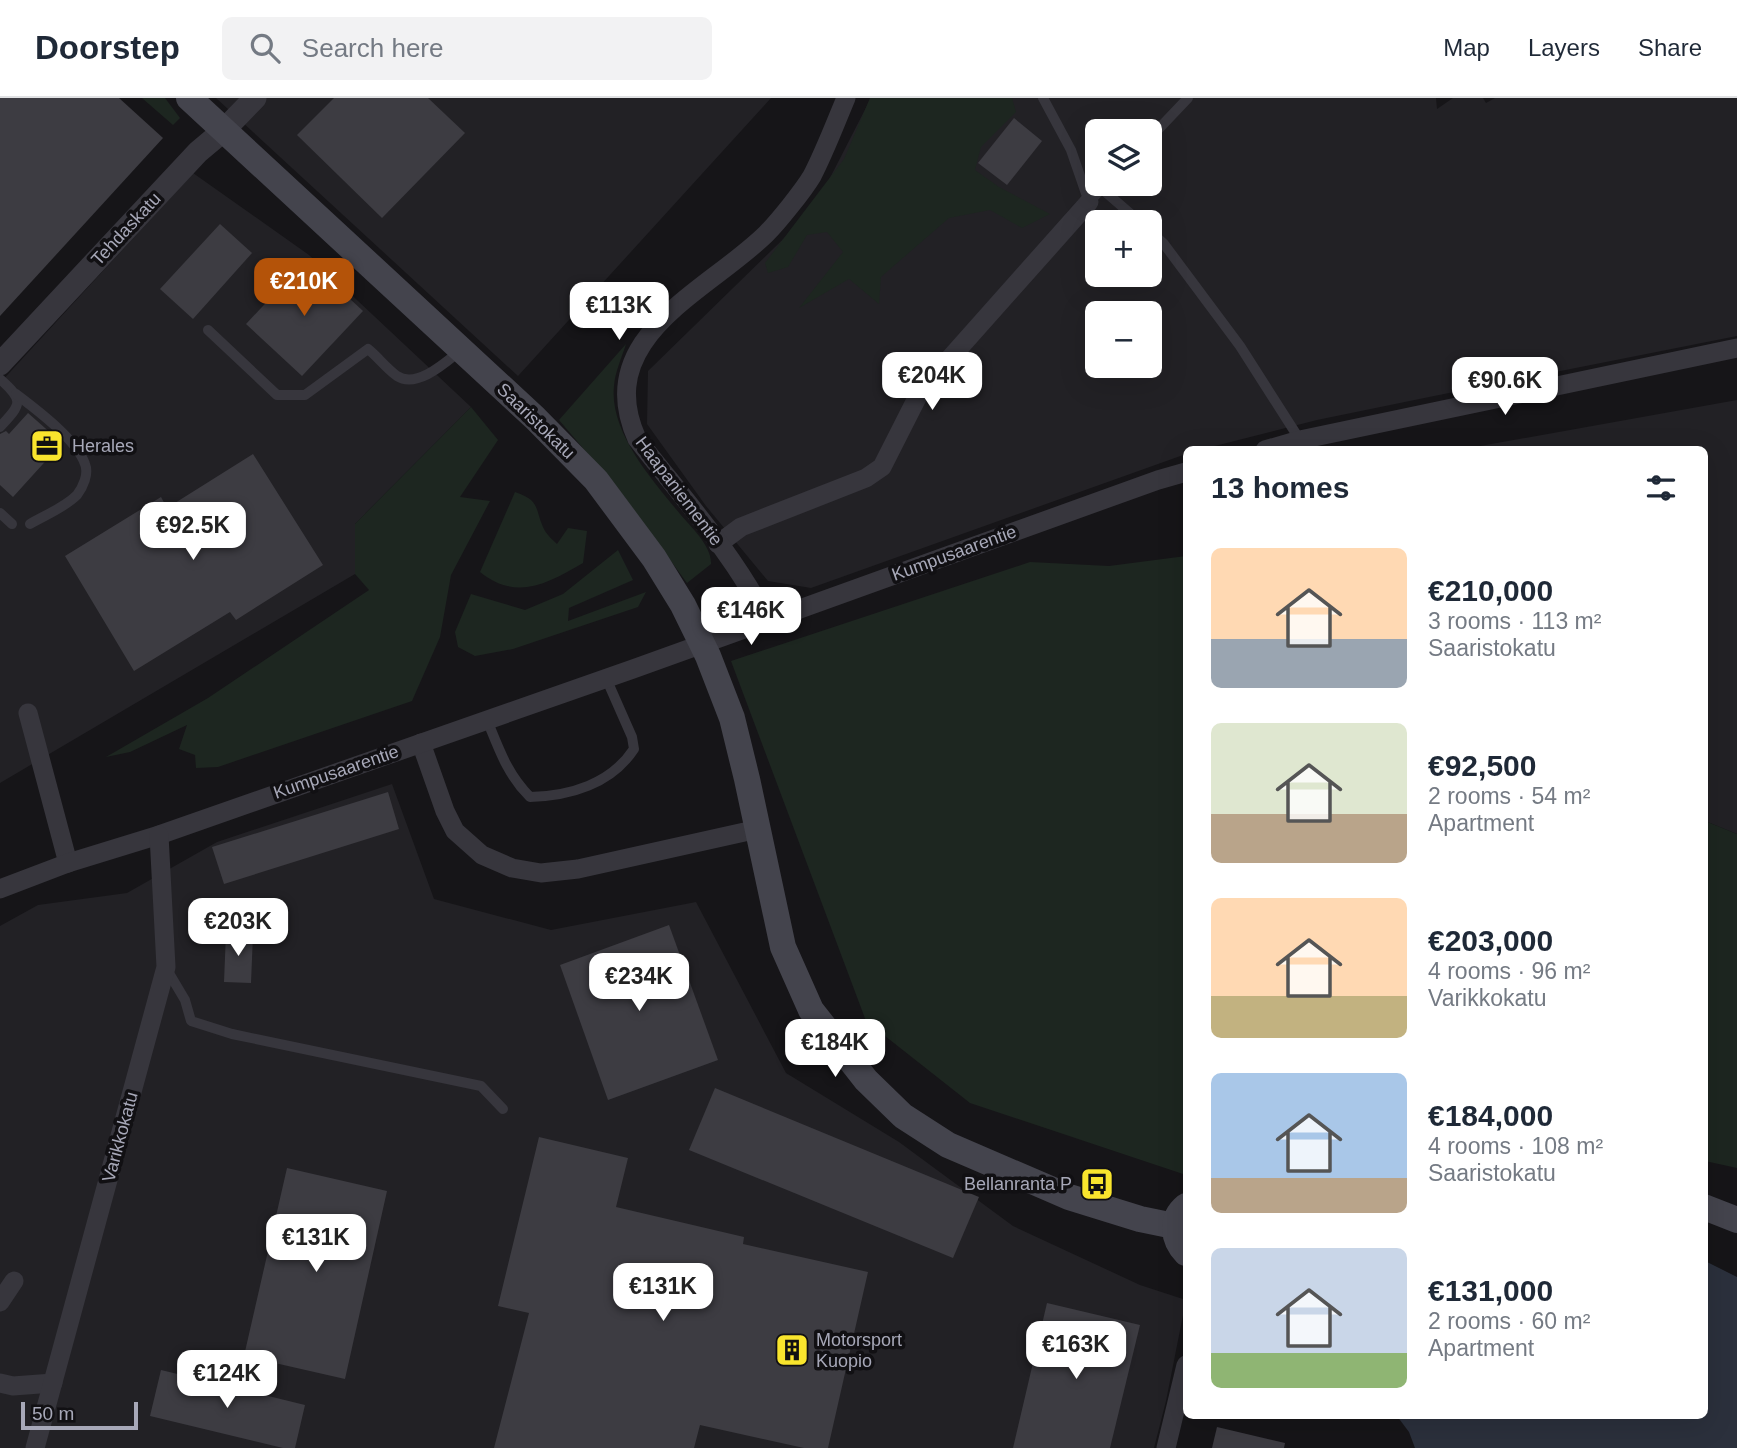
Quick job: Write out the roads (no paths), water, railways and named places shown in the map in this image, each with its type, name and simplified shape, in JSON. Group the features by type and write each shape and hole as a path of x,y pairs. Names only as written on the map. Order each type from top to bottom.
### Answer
{"main road":[{"name":"Saaristokatu","path":"189,98 535,418 596,480 654,558 683,605 708,656 732,718 783,947 811,1010 866,1080 903,1116 948,1145 1069,1197 1140,1219 1180,1216"},
{"path":"1708,1209 1737,1220"},
{"path":"1180,1216 1176,1239 1183,1249"}],"street":[{"name":"Tehdaskatu","path":"0,364 198,152 255,98"},
{"name":"Haapaniementie","path":"767,620 755,596 718,544 637,439 629,422 627,384 634,355 657,325 687,296 766,234 811,178 846,98"},
{"path":"718,544 741,527 866,478 882,467 919,393 1095,196"},
{"path":"1279,446 1737,348"},
{"name":"Kumpusaarentie","path":"0,889 1183,473"},
{"path":"28,713 68,863"},
{"path":"421,743 445,811 455,831 482,855 512,868 541,873 578,869 758,829"},
{"name":"Varikkokatu","path":"35,1448 166,967 159,835"},
{"path":"0,1302 14,1281"},
{"path":"1166,1448 1183,1377"},
{"path":"0,1383 13,1386 53,1382"}],"lane":[{"path":"1043,98 1085,170"},
{"path":"1162,125 1188,98"},
{"path":"1106,196 1124,210"},
{"path":"1162,242 1240,346 1300,440"},
{"path":"208,330 277,395 305,395 368,349 398,377 408,379 420,377 444,364 461,350"},
{"path":"0,379 74,446 86,466 85,480 79,492 69,502 30,524"},
{"path":"0,427 18,408 16,394"},
{"path":"0,513 12,524"},
{"path":"487,719 505,764 515,782 530,797 551,796 577,790 602,780 624,765 634,749 632,737 606,678"},
{"path":"166,967 185,1000 191,1021 232,1034 481,1086 503,1109"}],"water":[{"path":"1708,1262 1737,1277 1737,1448 1415,1448 1409,1432 1399,1419 1708,1419"}],"place":[{"name":"Herales","path":"47,446"},
{"name":"Bellanranta P","path":"1097,1184"},
{"name":"Motorsport Kuopio","path":"792,1350"}]}
